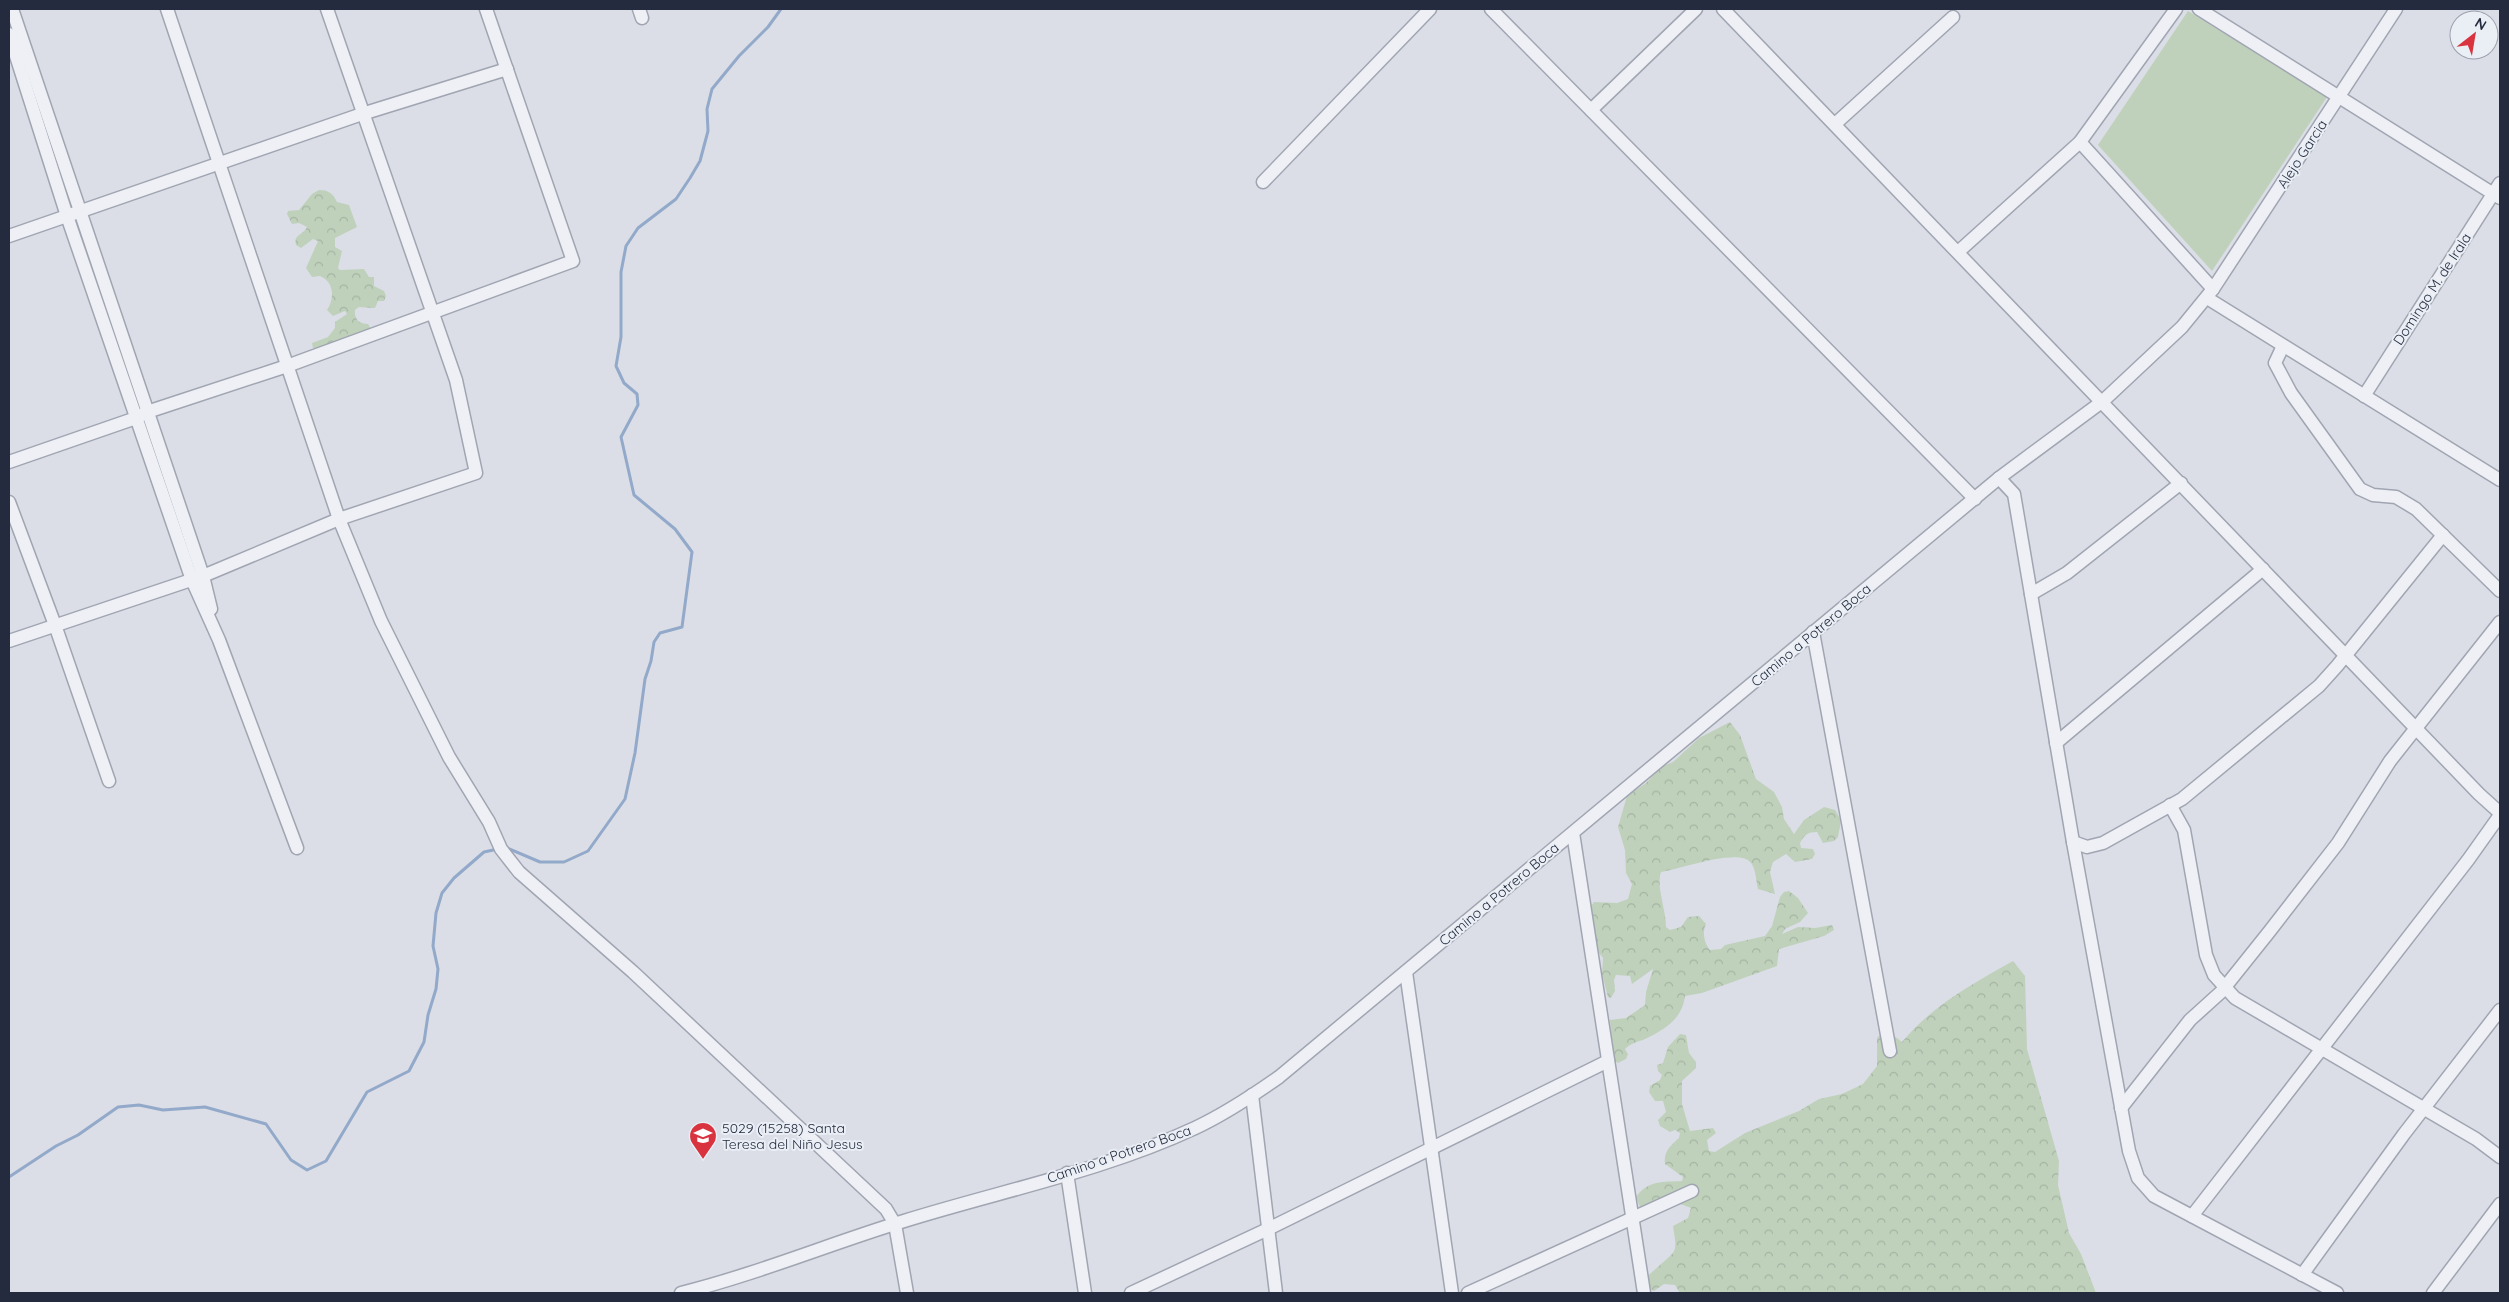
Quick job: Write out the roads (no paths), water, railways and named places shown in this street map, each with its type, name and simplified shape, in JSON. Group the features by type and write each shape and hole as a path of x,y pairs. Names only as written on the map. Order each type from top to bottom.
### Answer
{"street":[{"path":"167,9 338,520 381,621 404,669 449,757 499,844 519,872 633,972 886,1209 895,1224 907,1293"},
{"path":"9,641 197,578 338,520 476,473 456,380 327,9"},
{"path":"9,462 287,366 573,260 486,9"},
{"path":"1263,182 1430,9"},
{"path":"1491,9 1975,499"},
{"path":"1591,110 1696,9"},
{"path":"1723,9 2500,814 2468,860 2192,1216"},
{"path":"1958,252 2080,142 2176,9"},
{"path":"2199,9 2340,97 2498,191"},
{"name":"Alejo Garcia","path":"2210,294 2396,9"},
{"path":"12,10 73,214"},
{"path":"1835,124 1953,17"},
{"path":"9,34 73,214 197,578 297,848"},
{"path":"9,236 362,114 507,70"},
{"path":"2080,142 2210,294 2283,346 2500,480"},
{"name":"Domingo M. de Irala","path":"2364,396 2498,191"},
{"name":"Camino a Potrero Boca","path":"681,1293 722,1283 895,1224 1102,1163 1195,1128 1252,1095 1279,1077 1999,478 2102,401 2182,327 2210,294"},
{"path":"2283,346 2275,362 2291,393 2360,489 2373,494 2396,497 2416,509 2500,591"},
{"path":"1999,478 2014,494 2073,842 2121,1108 2129,1151 2138,1178 2154,1196 2337,1293"},
{"path":"2031,594 2067,573 2181,483"},
{"path":"9,502 55,625 109,781"},
{"path":"2073,842 2087,847 2103,843 2182,799 2319,686 2443,535"},
{"path":"2056,743 2263,569"},
{"path":"2121,1108 2190,1020 2225,986 2338,843 2390,762 2500,622"},
{"path":"1814,632 1890,1051"},
{"path":"2170,805 2184,830 2206,955 2214,975 2235,998 2476,1139 2500,1157"},
{"path":"1573,833 1644,1293"},
{"path":"1406,972 1452,1293"},
{"path":"2302,1274 2500,1010"},
{"path":"1131,1293 1268,1229 1608,1061"},
{"path":"1252,1095 1276,1293"},
{"path":"1067,1173 1085,1293"},
{"path":"1468,1293 1692,1191"},
{"path":"2433,1293 2500,1204"}],"waterway":[{"path":"507,848 540,862 564,862 588,851 625,799 635,753 645,679 651,661 654,642 660,633 682,627 692,552 675,529 634,495 621,437 638,405 637,394 624,383 616,366 621,337 621,272 626,246 638,228 676,199 700,161 708,131 707,109 712,89 739,56 768,27 781,9"},
{"path":"9,1177 56,1146 78,1135 118,1107 139,1105 163,1110 205,1107 266,1124 291,1160 307,1170 326,1161 367,1092 409,1071 424,1042 428,1015 436,989 438,969 433,946 436,913 442,893 454,878 484,852 498,849"}],"place":[{"name":"5029 (15258) Santa Teresa del Niño Jesus","path":"703,1160"}]}
